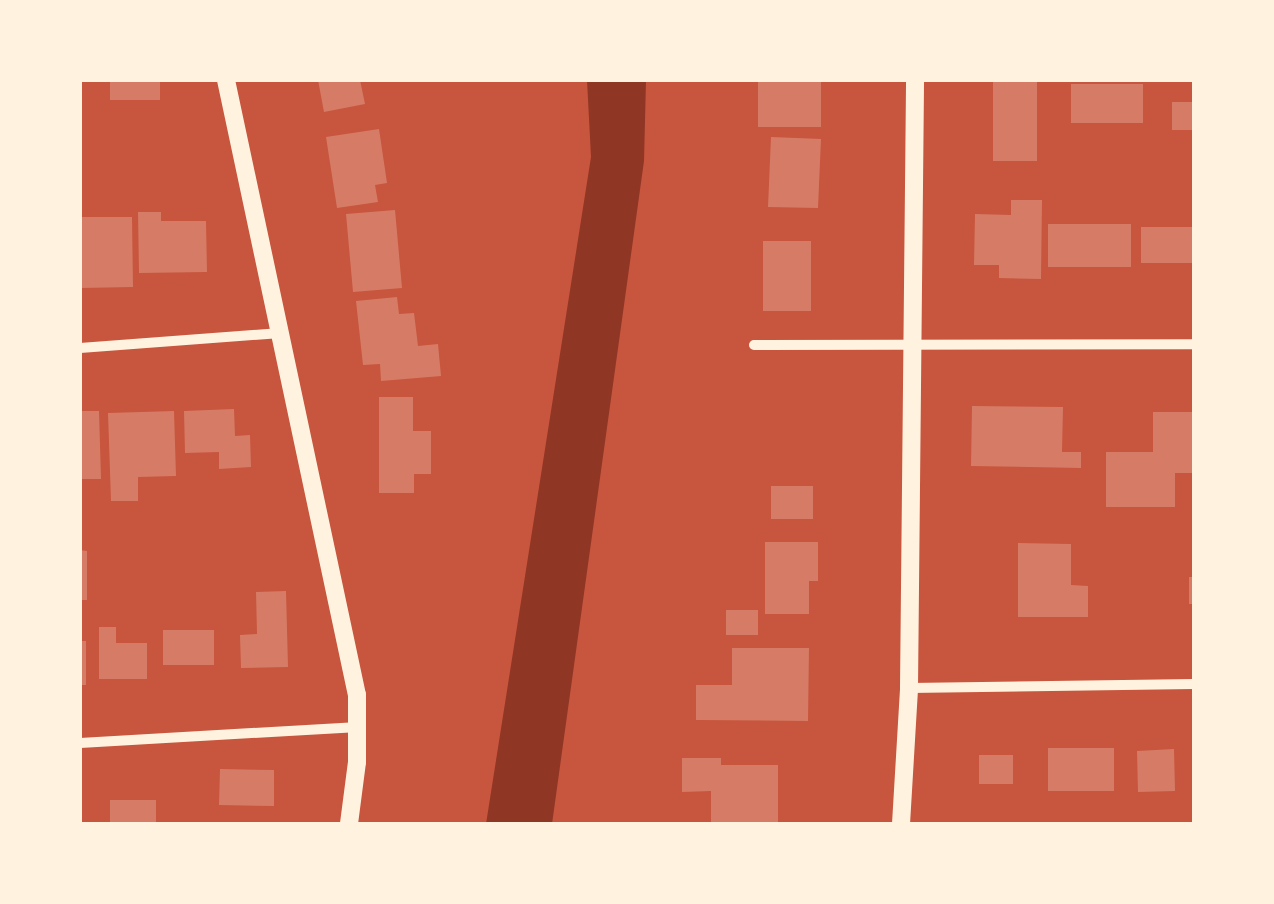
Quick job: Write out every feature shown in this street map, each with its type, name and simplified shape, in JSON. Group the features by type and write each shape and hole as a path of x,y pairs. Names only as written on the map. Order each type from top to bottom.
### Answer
{"street":[{"path":"226,80 358,695 359,727 349,824"},
{"path":"901,824 909,688 915,80"},
{"path":"80,348 280,332"},
{"path":"754,345 1194,344"},
{"path":"909,688 1194,684"},
{"path":"80,743 359,727"}],"shaded area":[{"path":"587,80 646,80 644,161 552,824 486,824 591,157"}],"building":[{"path":"110,80 160,80 160,100 110,100"},
{"path":"318,80 360,80 365,104 324,112"},
{"path":"758,80 821,80 821,127 758,127"},
{"path":"993,80 1037,80 1037,161 993,161"},
{"path":"1071,84 1143,84 1143,123 1071,123"},
{"path":"1172,102 1194,102 1194,130 1172,130"},
{"path":"379,129 387,183 375,185 378,202 337,208 326,137"},
{"path":"771,137 821,139 818,208 768,207"},
{"path":"1011,200 1042,200 1041,279 999,278 999,265 974,265 975,214 1011,215"},
{"path":"395,210 402,288 353,292 346,214"},
{"path":"138,212 161,212 161,221 206,221 207,272 139,273"},
{"path":"80,217 132,217 133,287 80,288"},
{"path":"1048,224 1131,224 1131,267 1048,267"},
{"path":"1141,227 1194,227 1194,263 1141,263"},
{"path":"763,241 811,241 811,311 763,311"},
{"path":"397,297 399,314 414,313 418,346 438,344 441,376 381,381 380,364 363,365 356,301"},
{"path":"379,397 413,397 413,431 431,431 431,474 414,474 414,493 379,493"},
{"path":"972,406 1063,407 1062,452 1081,452 1081,468 971,466"},
{"path":"234,409 235,436 250,435 251,467 219,469 219,452 185,453 184,411"},
{"path":"80,411 99,411 101,479 80,479"},
{"path":"174,411 176,476 138,477 138,501 111,501 108,413"},
{"path":"1153,412 1194,412 1194,473 1175,473 1175,507 1106,507 1106,452 1153,452"},
{"path":"771,486 813,486 813,519 771,519"},
{"path":"765,542 818,542 818,581 809,581 809,614 765,614"},
{"path":"1018,543 1071,544 1071,585 1088,586 1088,617 1018,617"},
{"path":"80,550 87,551 87,600 80,600"},
{"path":"1189,577 1194,577 1194,604 1189,604"},
{"path":"286,591 288,667 241,668 240,635 257,634 256,592"},
{"path":"726,610 758,610 758,635 726,635"},
{"path":"99,627 116,627 116,643 147,643 147,679 99,679"},
{"path":"163,630 214,630 214,665 163,665"},
{"path":"80,641 86,641 86,685 80,685"},
{"path":"732,648 809,648 808,721 696,720 696,685 732,685"},
{"path":"1048,748 1114,748 1114,791 1048,791"},
{"path":"1174,749 1175,791 1138,792 1137,751"},
{"path":"979,755 1013,755 1013,784 979,784"},
{"path":"682,758 721,758 721,765 778,765 778,824 711,824 711,791 682,792"},
{"path":"220,769 274,770 274,806 219,805"},
{"path":"110,800 156,800 156,824 110,824"}]}
